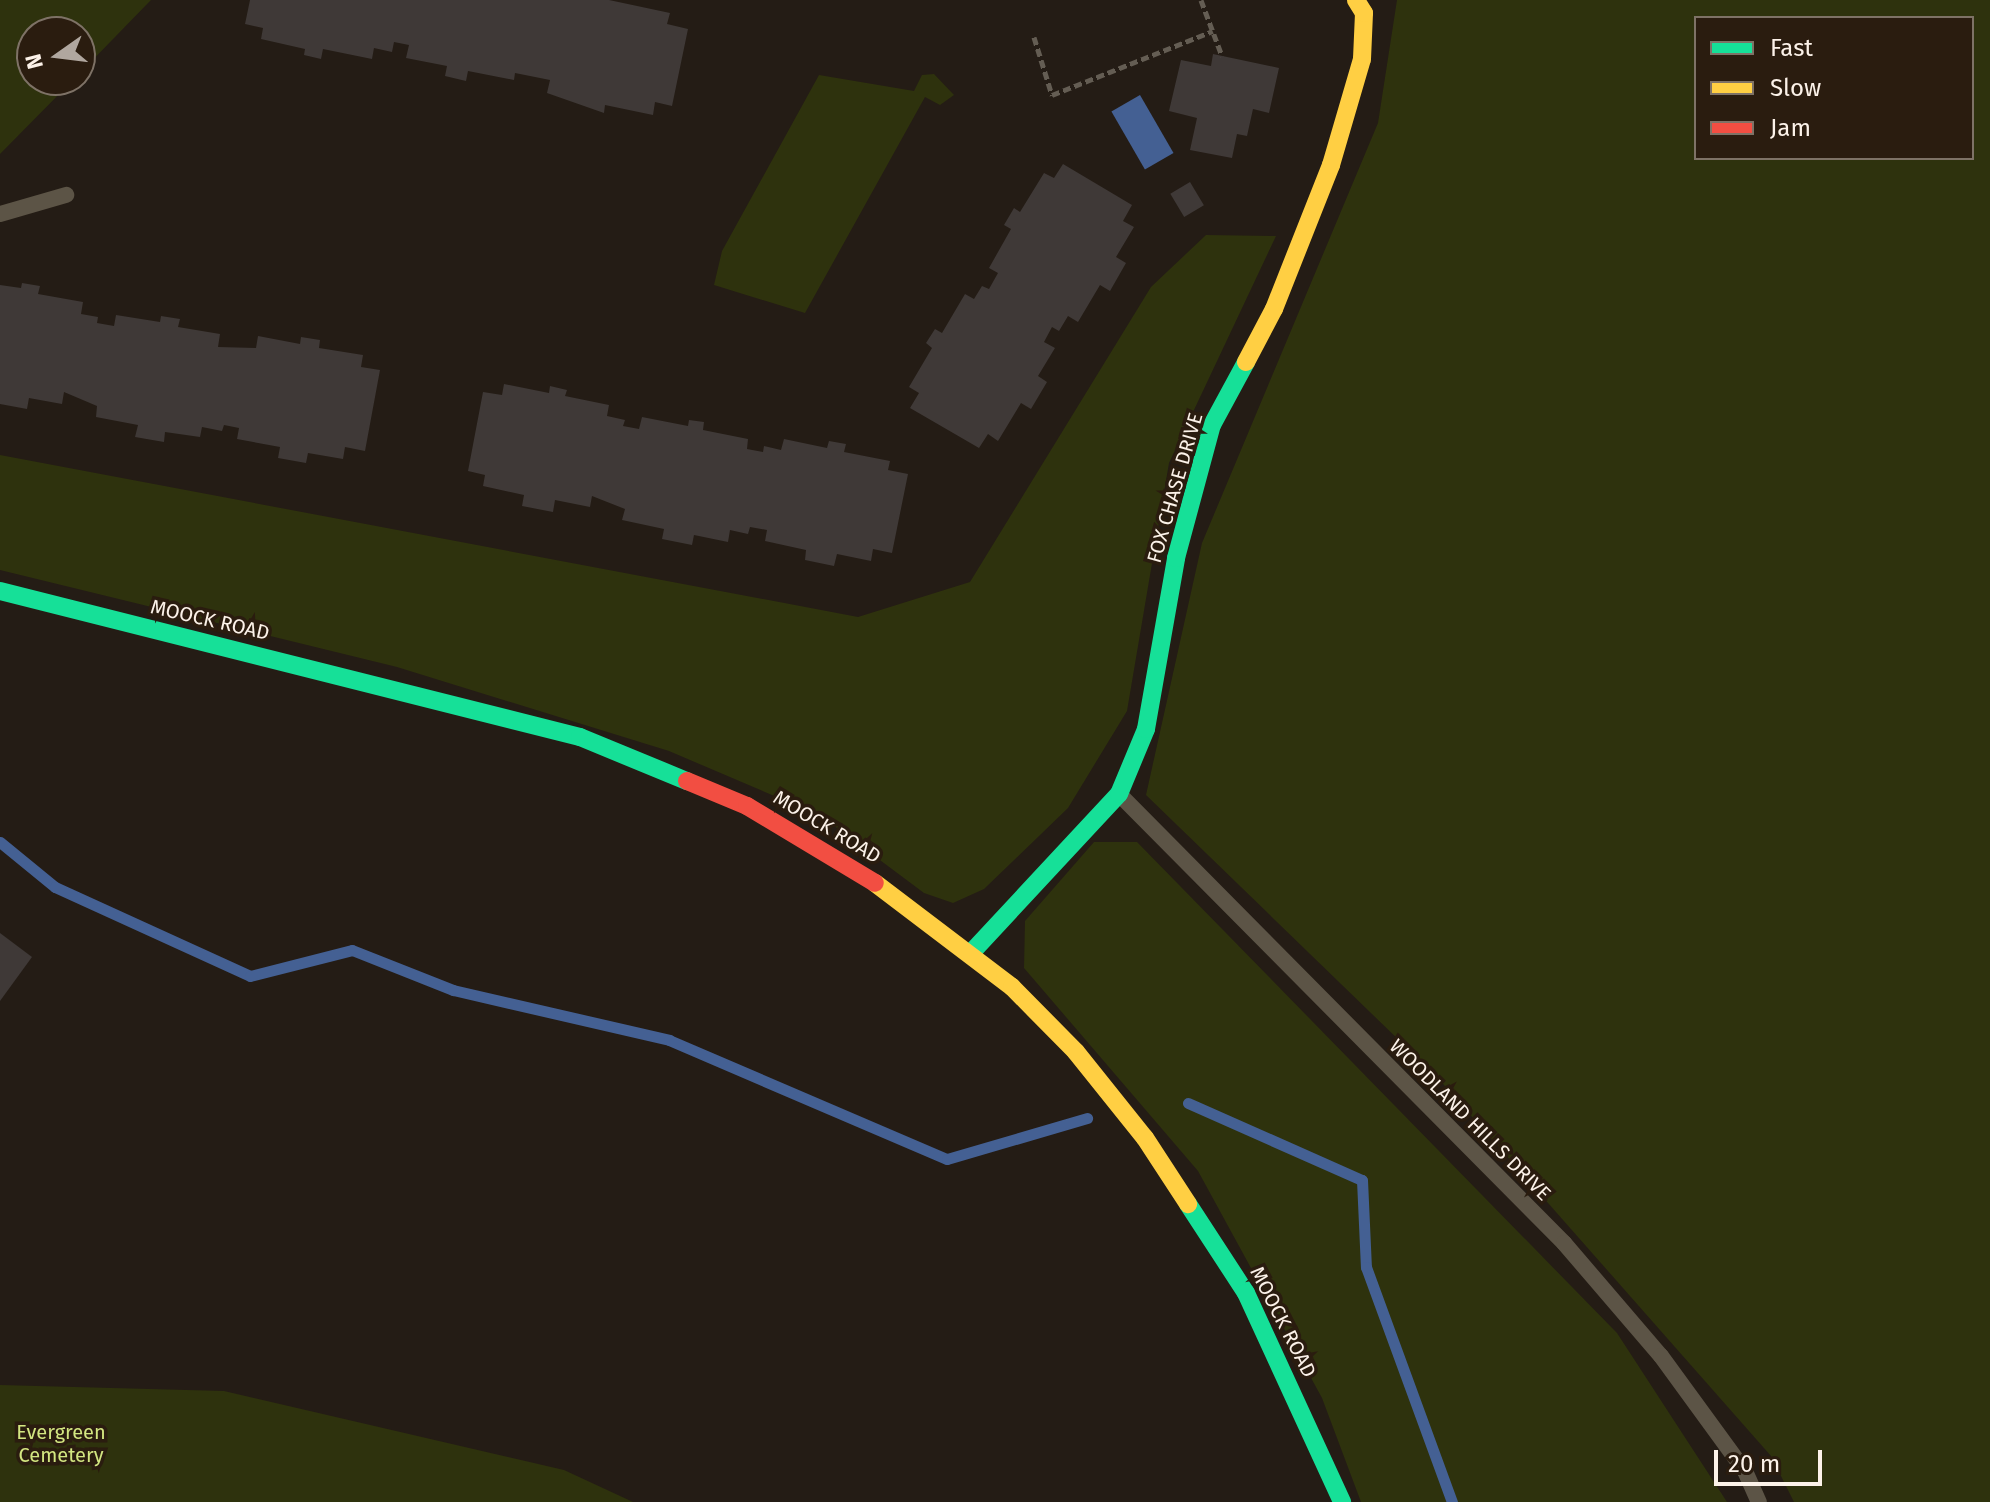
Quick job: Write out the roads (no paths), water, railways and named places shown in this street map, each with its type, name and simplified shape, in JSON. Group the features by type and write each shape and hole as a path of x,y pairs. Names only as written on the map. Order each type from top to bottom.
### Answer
{"main road":[{"name":"FOX CHASE DRIVE","path":"971,953 1119,794 1146,729 1176,558 1212,425 1274,309 1331,165 1362,59 1364,13 1356,0"},
{"name":"MOOCK ROAD","path":"0,591 359,678 628,754 724,795 817,843 971,953 1076,1052 1181,1188 1246,1293 1342,1502"}],"lane":[{"path":"0,214 66,195"},
{"name":"WOODLAND HILLS DRIVE","path":"1119,794 1564,1243 1661,1356 1745,1471 1759,1502"}],"water":[{"path":"1140,95 1174,153 1145,170 1111,112"}],"waterway":[{"path":"0,842 55,887 250,976 352,950 453,990 669,1040 947,1159 1087,1118"},
{"path":"1188,1103 1362,1180 1366,1267 1452,1502"}],"park label":[{"name":"Evergreen Cemetery","path":"61,1444"}]}
